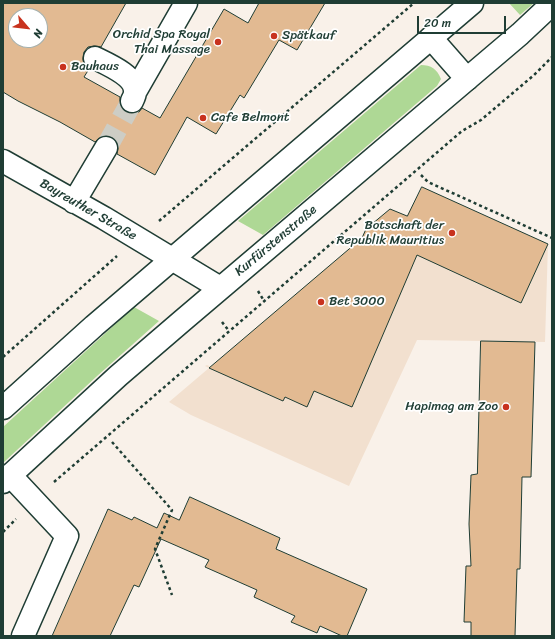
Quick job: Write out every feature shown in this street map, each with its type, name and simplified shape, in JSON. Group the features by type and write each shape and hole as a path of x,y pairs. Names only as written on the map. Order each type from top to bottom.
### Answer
{"main road":[{"path":"95,58 124,74 132,81 133,97 186,3"},
{"path":"3,408 94,326 472,3"},
{"name":"Kurfürstenstraße","path":"6,478 118,376 520,34 552,4"},
{"path":"431,38 467,79"},
{"path":"74,202 106,148"},
{"name":"Bayreuther Straße","path":"3,161 104,218 220,288"},
{"path":"6,478 34,501 67,536 23,636"}],"path":[{"path":"159,221 414,3"},
{"path":"3,532 57,479 150,398 462,131 481,120 534,75 552,57"},
{"path":"422,175 428,182 552,238"},
{"path":"3,357 109,264"},
{"path":"112,442 172,510 155,549 172,595"}],"shaded area":[{"path":"422,187 548,244 545,342 417,340 349,486 191,415 169,402 209,368 205,366 207,365 211,367 331,264 341,268 349,249 362,238 366,229 390,209 407,216"}],"green space":[{"path":"509,3 534,3 520,15"},
{"path":"421,65 431,67 436,70 441,79 437,86 263,235 238,221"},
{"path":"134,307 159,321 3,463 3,427"}],"building":[{"path":"3,3 126,3 101,47 88,47 84,52 84,65 89,69 84,77 120,97 121,108 126,112 139,112 142,108 160,118 224,9 248,23 259,3 325,3 297,50 279,40 244,98 240,95 216,134 187,117 155,175 117,154 117,142 112,137 100,137 95,142 60,122 3,92"},
{"path":"422,187 548,244 521,303 417,255 352,407 314,391 307,407 285,397 283,401 209,368 362,238 366,229 390,209 407,216"},
{"path":"481,341 535,342 531,477 522,477 520,569 517,569 515,636 471,636 471,622 464,622 466,566 471,566 469,524 471,475 477,474"},
{"path":"190,497 280,538 276,549 367,589 347,636 342,636 320,626 317,633 291,622 295,616 254,597 257,590 205,567 209,560 161,539 139,587 134,585 110,636 52,636 108,509 132,520 134,517 157,528 164,513 179,520"}],"tunnel":[{"path":"106,148 131,103"}],"place":[{"name":"Spätkauf","path":"274,36"},
{"name":"Orchid Spa Royal Thai Massage","path":"218,42"},
{"name":"Bauhaus","path":"63,67"},
{"name":"Cafe Belmont","path":"203,118"},
{"name":"Botschaft der Republik Mauritius","path":"452,233"},
{"name":"Bet 3000","path":"321,302"},
{"name":"Hapimag am Zoo","path":"506,407"}]}
